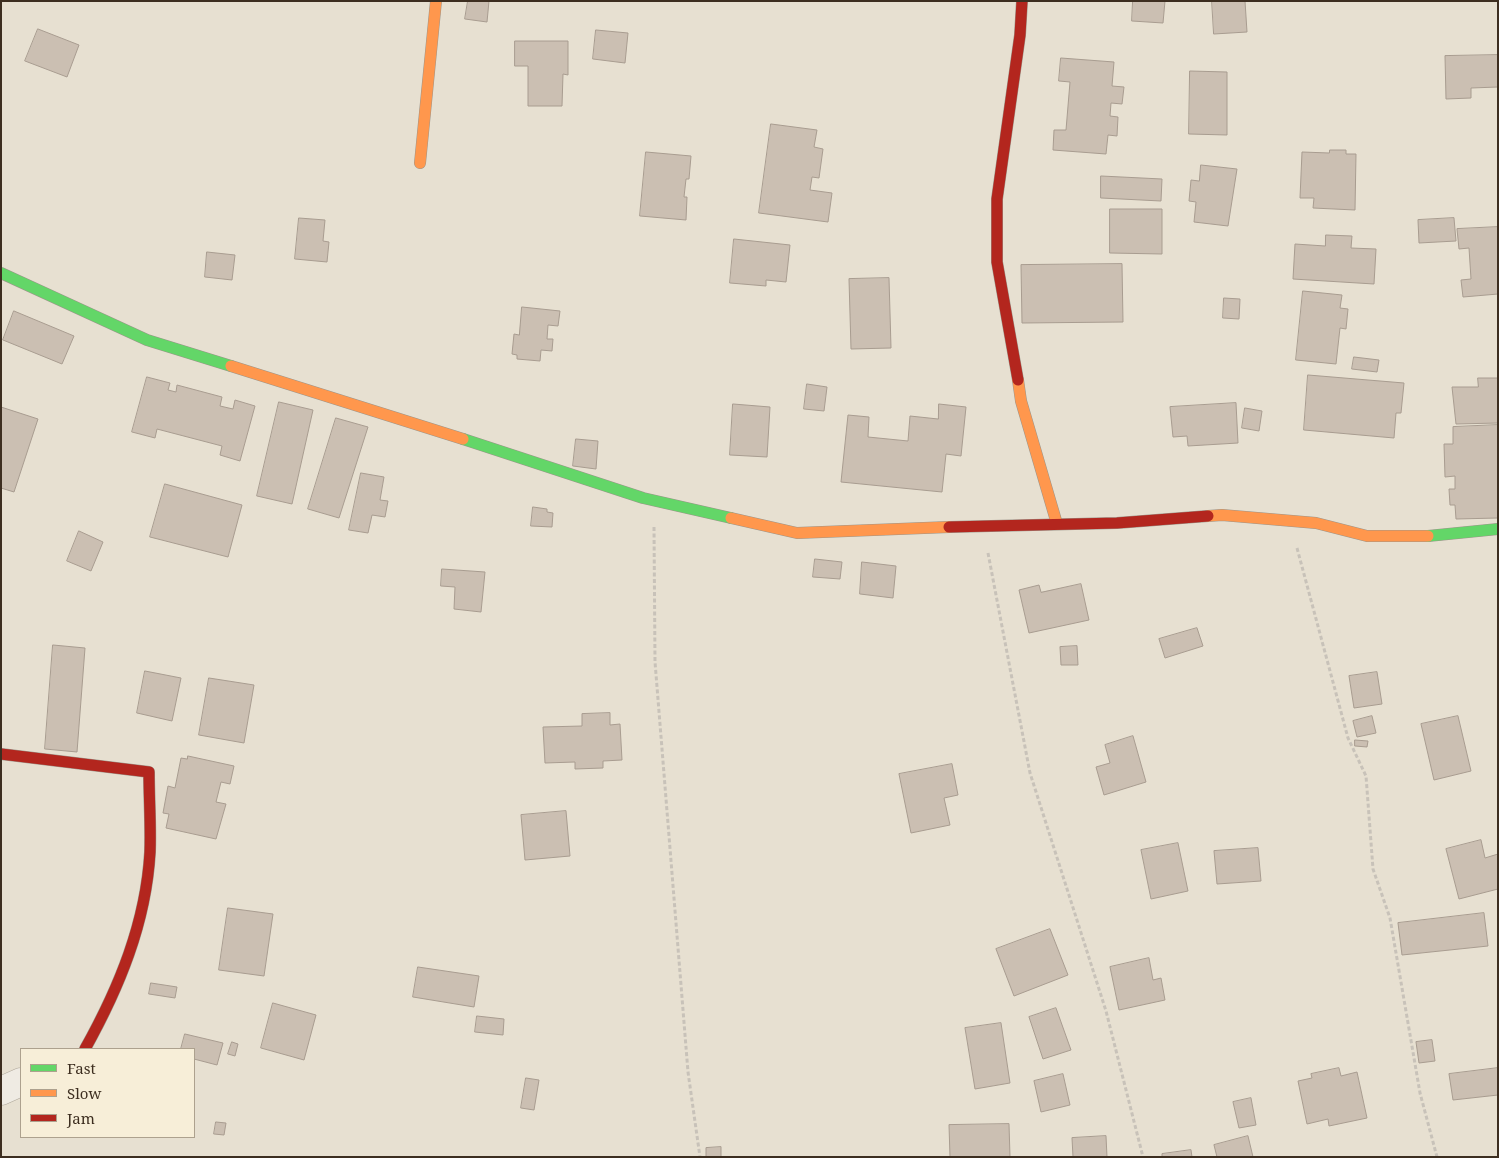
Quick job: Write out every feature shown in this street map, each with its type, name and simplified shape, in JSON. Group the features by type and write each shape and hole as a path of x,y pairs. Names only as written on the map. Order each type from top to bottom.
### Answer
{"street":[{"path":"420,163 436,1"},
{"path":"1022,1 1020,35 997,199 997,262 1013,343 1021,401 1057,524"},
{"path":"1,273 147,340 382,412 654,501 796,533 1116,523 1222,515 1316,523 1367,536 1418,537 1498,529"},
{"path":"1,754 148,772 149,862 137,932 110,1004 86,1048"},
{"path":"1,1091 20,1082"}],"path":[{"path":"654,501 655,662 688,1072 700,1157"},
{"path":"982,526 1030,773 1106,1011 1143,1157"},
{"path":"1295,539 1348,738 1366,776 1374,869 1390,918 1420,1092 1437,1157"}],"building":[{"path":"468,1 489,1 487,22 465,19"},
{"path":"1133,1 1165,1 1163,23 1132,21"},
{"path":"1212,1 1245,1 1247,32 1214,34"},
{"path":"38,29 79,45 67,77 25,61"},
{"path":"596,30 628,33 625,63 593,59"},
{"path":"515,41 568,41 568,75 563,74 562,106 528,106 528,66 515,66"},
{"path":"1498,55 1498,87 1471,88 1471,98 1446,99 1445,56"},
{"path":"1061,58 1114,62 1112,86 1124,87 1122,104 1111,103 1110,116 1118,117 1117,136 1108,135 1106,154 1053,150 1054,130 1066,130 1070,82 1059,81"},
{"path":"1190,71 1227,72 1227,135 1189,134"},
{"path":"771,124 817,130 814,147 823,149 819,178 812,177 810,190 832,193 828,222 759,213"},
{"path":"1330,150 1346,150 1346,154 1356,154 1355,210 1313,208 1314,198 1300,198 1302,152 1329,153"},
{"path":"646,152 691,156 689,179 686,179 684,197 687,197 686,220 640,216"},
{"path":"1201,165 1237,169 1228,226 1194,222 1196,202 1189,201 1191,180 1199,181"},
{"path":"1101,176 1162,179 1161,201 1101,198"},
{"path":"1110,209 1162,209 1162,254 1110,253"},
{"path":"299,218 325,220 323,241 329,242 327,262 295,259"},
{"path":"1454,218 1456,241 1419,243 1418,220"},
{"path":"1498,227 1498,294 1463,297 1461,280 1471,279 1469,248 1459,249 1457,229"},
{"path":"1326,235 1352,236 1351,248 1376,249 1374,284 1293,279 1295,244 1325,246"},
{"path":"734,239 790,245 786,282 766,280 766,286 730,283"},
{"path":"207,252 235,255 232,280 205,277"},
{"path":"1122,264 1123,322 1022,323 1021,265"},
{"path":"889,278 891,348 851,349 849,279"},
{"path":"1303,291 1342,295 1340,308 1348,309 1346,329 1340,328 1336,364 1296,360"},
{"path":"1224,298 1240,299 1239,319 1223,318"},
{"path":"522,307 560,311 558,326 548,325 547,339 553,339 552,351 541,350 540,361 517,359 517,355 512,354 514,334 519,335"},
{"path":"14,311 74,336 62,364 3,340"},
{"path":"1354,357 1379,360 1377,372 1352,369"},
{"path":"1308,375 1404,383 1401,413 1396,413 1394,438 1304,430"},
{"path":"147,377 170,383 168,390 176,392 177,385 222,397 220,406 233,409 235,400 255,406 240,461 220,455 222,446 157,429 155,438 132,432"},
{"path":"1478,378 1498,378 1498,423 1456,424 1452,387 1478,387"},
{"path":"807,384 827,387 824,411 804,409"},
{"path":"279,402 313,410 292,504 257,496"},
{"path":"1236,403 1238,443 1188,446 1187,436 1173,437 1170,407"},
{"path":"733,404 770,407 767,457 730,455"},
{"path":"939,404 966,407 961,456 946,454 942,492 841,482 848,415 869,417 868,437 908,441 910,416 938,419"},
{"path":"1,407 38,419 14,492 1,488"},
{"path":"1245,408 1262,411 1259,431 1242,428"},
{"path":"336,418 368,427 339,518 308,509"},
{"path":"1498,425 1498,518 1456,519 1455,505 1450,505 1449,489 1455,489 1455,476 1445,477 1444,444 1453,444 1453,427"},
{"path":"576,439 598,441 596,469 573,466"},
{"path":"361,473 384,477 380,500 388,501 385,517 372,515 368,533 349,530"},
{"path":"165,484 242,505 228,557 150,537"},
{"path":"533,507 547,509 547,512 553,513 552,527 531,526"},
{"path":"79,531 103,542 91,571 67,561"},
{"path":"815,559 842,562 840,579 813,577"},
{"path":"862,562 896,566 893,598 860,594"},
{"path":"442,569 485,572 481,612 454,609 455,587 441,586"},
{"path":"1081,584 1089,620 1029,633 1019,590 1039,585 1041,592"},
{"path":"1197,628 1203,646 1165,658 1159,639"},
{"path":"53,645 85,648 77,752 45,749"},
{"path":"1077,646 1078,665 1061,665 1060,647"},
{"path":"145,671 181,678 172,721 137,713"},
{"path":"1377,672 1382,704 1354,708 1349,676"},
{"path":"209,678 254,685 244,743 199,735"},
{"path":"610,713 610,725 620,724 622,760 603,761 603,768 575,769 575,762 545,763 543,727 582,726 582,714"},
{"path":"1372,716 1376,733 1357,737 1353,721"},
{"path":"1458,716 1471,771 1434,780 1421,724"},
{"path":"1133,736 1146,782 1104,795 1096,767 1110,763 1105,745"},
{"path":"1355,740 1368,741 1367,747 1355,746"},
{"path":"188,756 234,766 230,784 221,782 216,802 226,804 216,839 166,828 169,814 163,813 168,786 175,788 181,758 187,759"},
{"path":"952,764 958,795 944,798 950,825 911,833 899,774"},
{"path":"566,811 570,856 525,860 521,815"},
{"path":"1481,840 1485,858 1498,854 1498,889 1459,899 1446,849"},
{"path":"1178,843 1188,891 1151,899 1141,850"},
{"path":"1258,848 1261,881 1217,884 1214,851"},
{"path":"228,908 273,914 264,976 219,970"},
{"path":"1484,913 1488,946 1402,955 1398,923"},
{"path":"1050,929 1068,975 1014,996 996,949"},
{"path":"1149,958 1153,980 1161,978 1165,1000 1119,1010 1110,967"},
{"path":"418,967 479,976 474,1007 413,997"},
{"path":"151,983 177,987 175,998 149,994"},
{"path":"273,1003 316,1015 304,1060 261,1048"},
{"path":"1056,1008 1071,1050 1043,1059 1029,1017"},
{"path":"477,1016 504,1019 503,1035 475,1032"},
{"path":"1001,1023 1010,1083 975,1089 965,1028"},
{"path":"185,1034 223,1043 217,1065 195,1059 195,1048 181,1048"},
{"path":"1432,1040 1435,1061 1419,1063 1416,1042"},
{"path":"232,1042 238,1044 235,1056 228,1054"},
{"path":"1339,1068 1341,1076 1357,1072 1367,1118 1329,1126 1328,1119 1307,1124 1298,1081 1312,1078 1311,1074"},
{"path":"1498,1068 1498,1095 1453,1100 1449,1074"},
{"path":"1063,1074 1070,1105 1041,1112 1034,1081"},
{"path":"526,1078 539,1080 534,1110 521,1108"},
{"path":"1251,1098 1256,1125 1239,1128 1233,1102"},
{"path":"216,1122 226,1123 224,1135 214,1134"},
{"path":"1009,1124 1010,1157 950,1157 949,1125"},
{"path":"1106,1136 1107,1157 1073,1157 1072,1138"},
{"path":"1248,1136 1253,1157 1217,1157 1214,1145"},
{"path":"721,1147 721,1157 706,1157 706,1148"},
{"path":"1191,1150 1192,1157 1162,1157 1162,1154"}],"traffic: fast":[{"path":"1,273 147,340 231,366"},
{"path":"463,439 643,498 731,518"},
{"path":"1428,536 1498,529"}],"traffic: slow":[{"path":"420,163 436,1"},
{"path":"231,366 463,439"},
{"path":"1018,380 1021,401 1057,524"},
{"path":"1208,516 1222,515 1316,523 1367,536 1428,536"},
{"path":"731,518 797,533 949,527"}],"traffic: jam":[{"path":"1018,380 997,262 997,199 1020,35 1022,1"},
{"path":"949,527 1117,523 1208,516"},
{"path":"1,754 149,772 150,852 143,904 129,954 109,1002 86,1048"}]}
